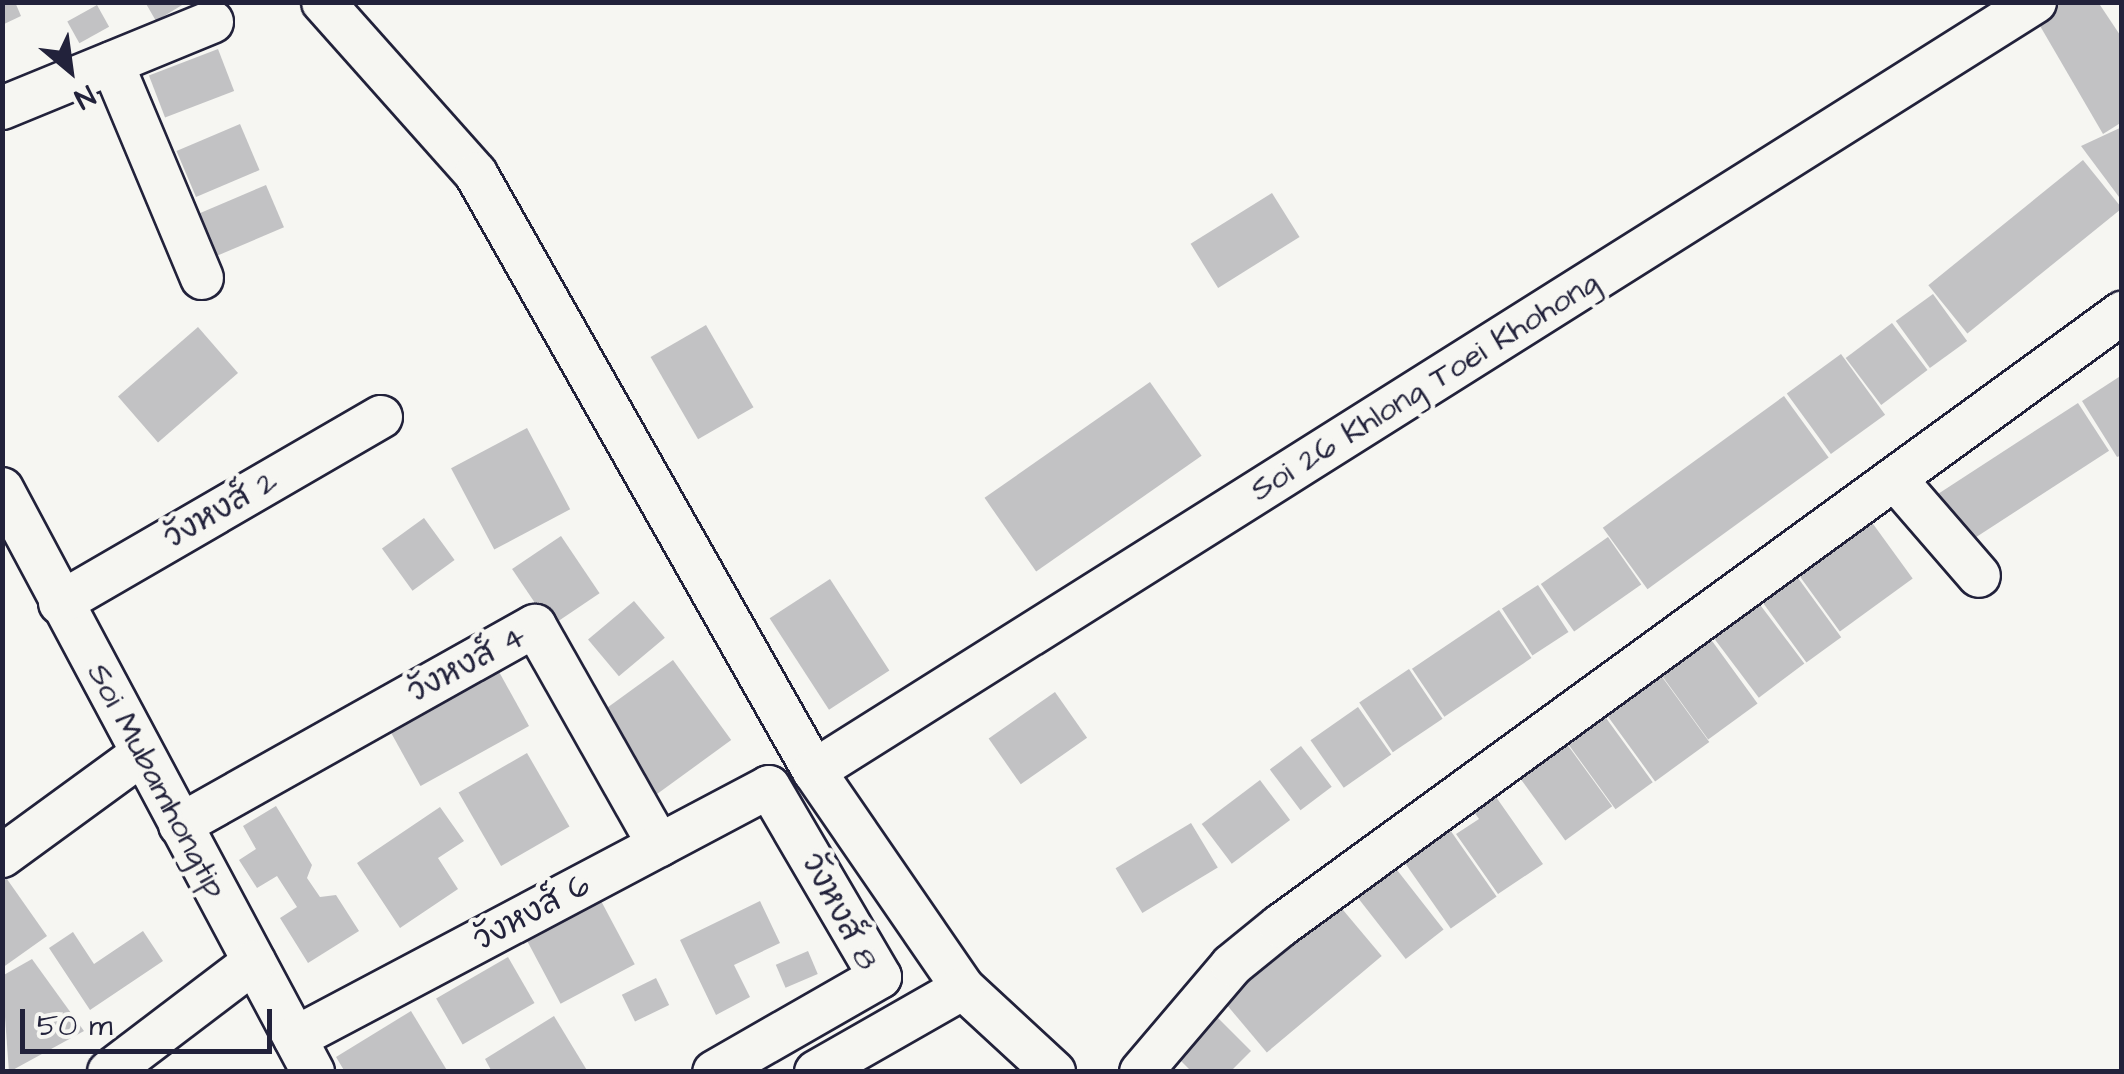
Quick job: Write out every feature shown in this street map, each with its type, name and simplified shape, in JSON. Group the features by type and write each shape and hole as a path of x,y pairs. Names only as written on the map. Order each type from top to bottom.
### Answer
{"street":[{"path":"323,2 476,174 814,771 963,988 1054,1072"},
{"name":"Soi 26 Khlong Toei Khohong","path":"814,771 2036,2"},
{"path":"2,108 212,22"},
{"path":"112,63 202,278"},
{"path":"1141,1072 1232,966 1280,926 1741,583 1895,479 2122,313"},
{"name":"วังหงส์ 2","path":"60,603 381,417"},
{"path":"1895,479 1978,576"},
{"name":"Soi Mubamhongtip","path":"6,510 304,1055"},
{"name":"วังหงส์ 4","path":"180,825 535,626 660,845"},
{"path":"2,856 142,754"},
{"name":"วังหงส์ 6","path":"304,1055 660,845 770,787"},
{"name":"วังหงส์ 8","path":"714,1072 880,977 770,787"},
{"path":"109,1072 254,962"},
{"path":"835,1067 963,988"}],"building":[{"path":"2,2 15,2 21,16 2,25"},
{"path":"145,2 187,2 156,21"},
{"path":"2061,2 2098,2 2122,38 2122,122 2103,134 2036,19"},
{"path":"97,5 109,27 79,43 67,21"},
{"path":"218,49 234,91 165,118 149,76"},
{"path":"240,124 260,170 196,197 176,151"},
{"path":"2122,127 2122,201 2081,146"},
{"path":"2083,160 2122,208 1967,333 1928,285"},
{"path":"266,185 284,227 218,255 200,213"},
{"path":"1272,193 1300,237 1218,288 1191,244"},
{"path":"1933,294 1967,341 1930,368 1896,321"},
{"path":"1892,323 1928,370 1881,405 1846,358"},
{"path":"706,325 754,407 698,439 651,357"},
{"path":"198,327 238,373 158,443 118,397"},
{"path":"1841,354 1885,415 1831,454 1787,393"},
{"path":"2122,375 2122,455 2117,457 2082,401"},
{"path":"1150,382 1202,456 1036,572 985,498"},
{"path":"1784,396 1829,457 1647,589 1603,528"},
{"path":"2078,403 2109,451 1969,542 1938,494"},
{"path":"527,428 570,509 494,550 451,468"},
{"path":"1868,517 1913,578 1840,631 1795,570"},
{"path":"424,518 455,560 412,591 382,549"},
{"path":"561,536 600,593 551,626 512,569"},
{"path":"1608,537 1641,585 1574,632 1541,584"},
{"path":"1793,571 1841,637 1806,663 1758,596"},
{"path":"830,579 889,670 829,710 770,618"},
{"path":"1538,585 1568,632 1532,655 1502,608"},
{"path":"1755,598 1804,663 1759,698 1709,632"},
{"path":"634,601 665,638 619,676 588,640"},
{"path":"1499,610 1531,658 1444,717 1412,669"},
{"path":"1707,634 1758,704 1708,739 1658,670"},
{"path":"673,660 731,740 654,796 596,716"},
{"path":"1409,669 1443,719 1393,752 1359,703"},
{"path":"498,670 529,726 421,786 390,730"},
{"path":"1657,670 1709,742 1655,781 1603,709"},
{"path":"1055,692 1087,738 1021,784 989,738"},
{"path":"1358,707 1391,755 1344,788 1310,740"},
{"path":"1601,711 1653,782 1616,809 1564,738"},
{"path":"1564,740 1612,806 1565,840 1517,774"},
{"path":"1301,746 1332,787 1301,810 1270,769"},
{"path":"527,753 570,827 501,866 459,793"},
{"path":"1260,780 1290,820 1232,864 1202,824"},
{"path":"1489,787 1543,864 1498,894 1456,834 1479,819 1467,802"},
{"path":"276,806 312,865 307,878 320,897 336,895 359,931 308,963 280,918 297,907 277,876 257,888 239,860 256,849 243,826"},
{"path":"440,807 464,841 438,858 458,889 400,928 357,863"},
{"path":"1441,817 1497,896 1451,929 1395,849"},
{"path":"1191,823 1218,868 1142,913 1116,868"},
{"path":"1390,861 1444,930 1406,959 1352,891"},
{"path":"2,872 47,936 2,968"},
{"path":"600,899 635,964 561,1004 526,938"},
{"path":"760,901 780,943 734,965 750,997 716,1015 680,940"},
{"path":"1338,904 1382,956 1267,1053 1223,1000"},
{"path":"143,931 163,961 90,1010 49,948 73,932 94,964"},
{"path":"808,951 818,974 786,988 776,965"},
{"path":"508,957 534,1003 463,1044 436,999"},
{"path":"32,959 84,1031 9,1072 2,976"},
{"path":"656,978 669,1005 635,1022 622,995"},
{"path":"411,1011 448,1072 345,1072 336,1057"},
{"path":"1215,1015 1251,1051 1230,1072 1192,1072 1175,1055"},
{"path":"554,1016 588,1072 492,1072 485,1059"}]}
